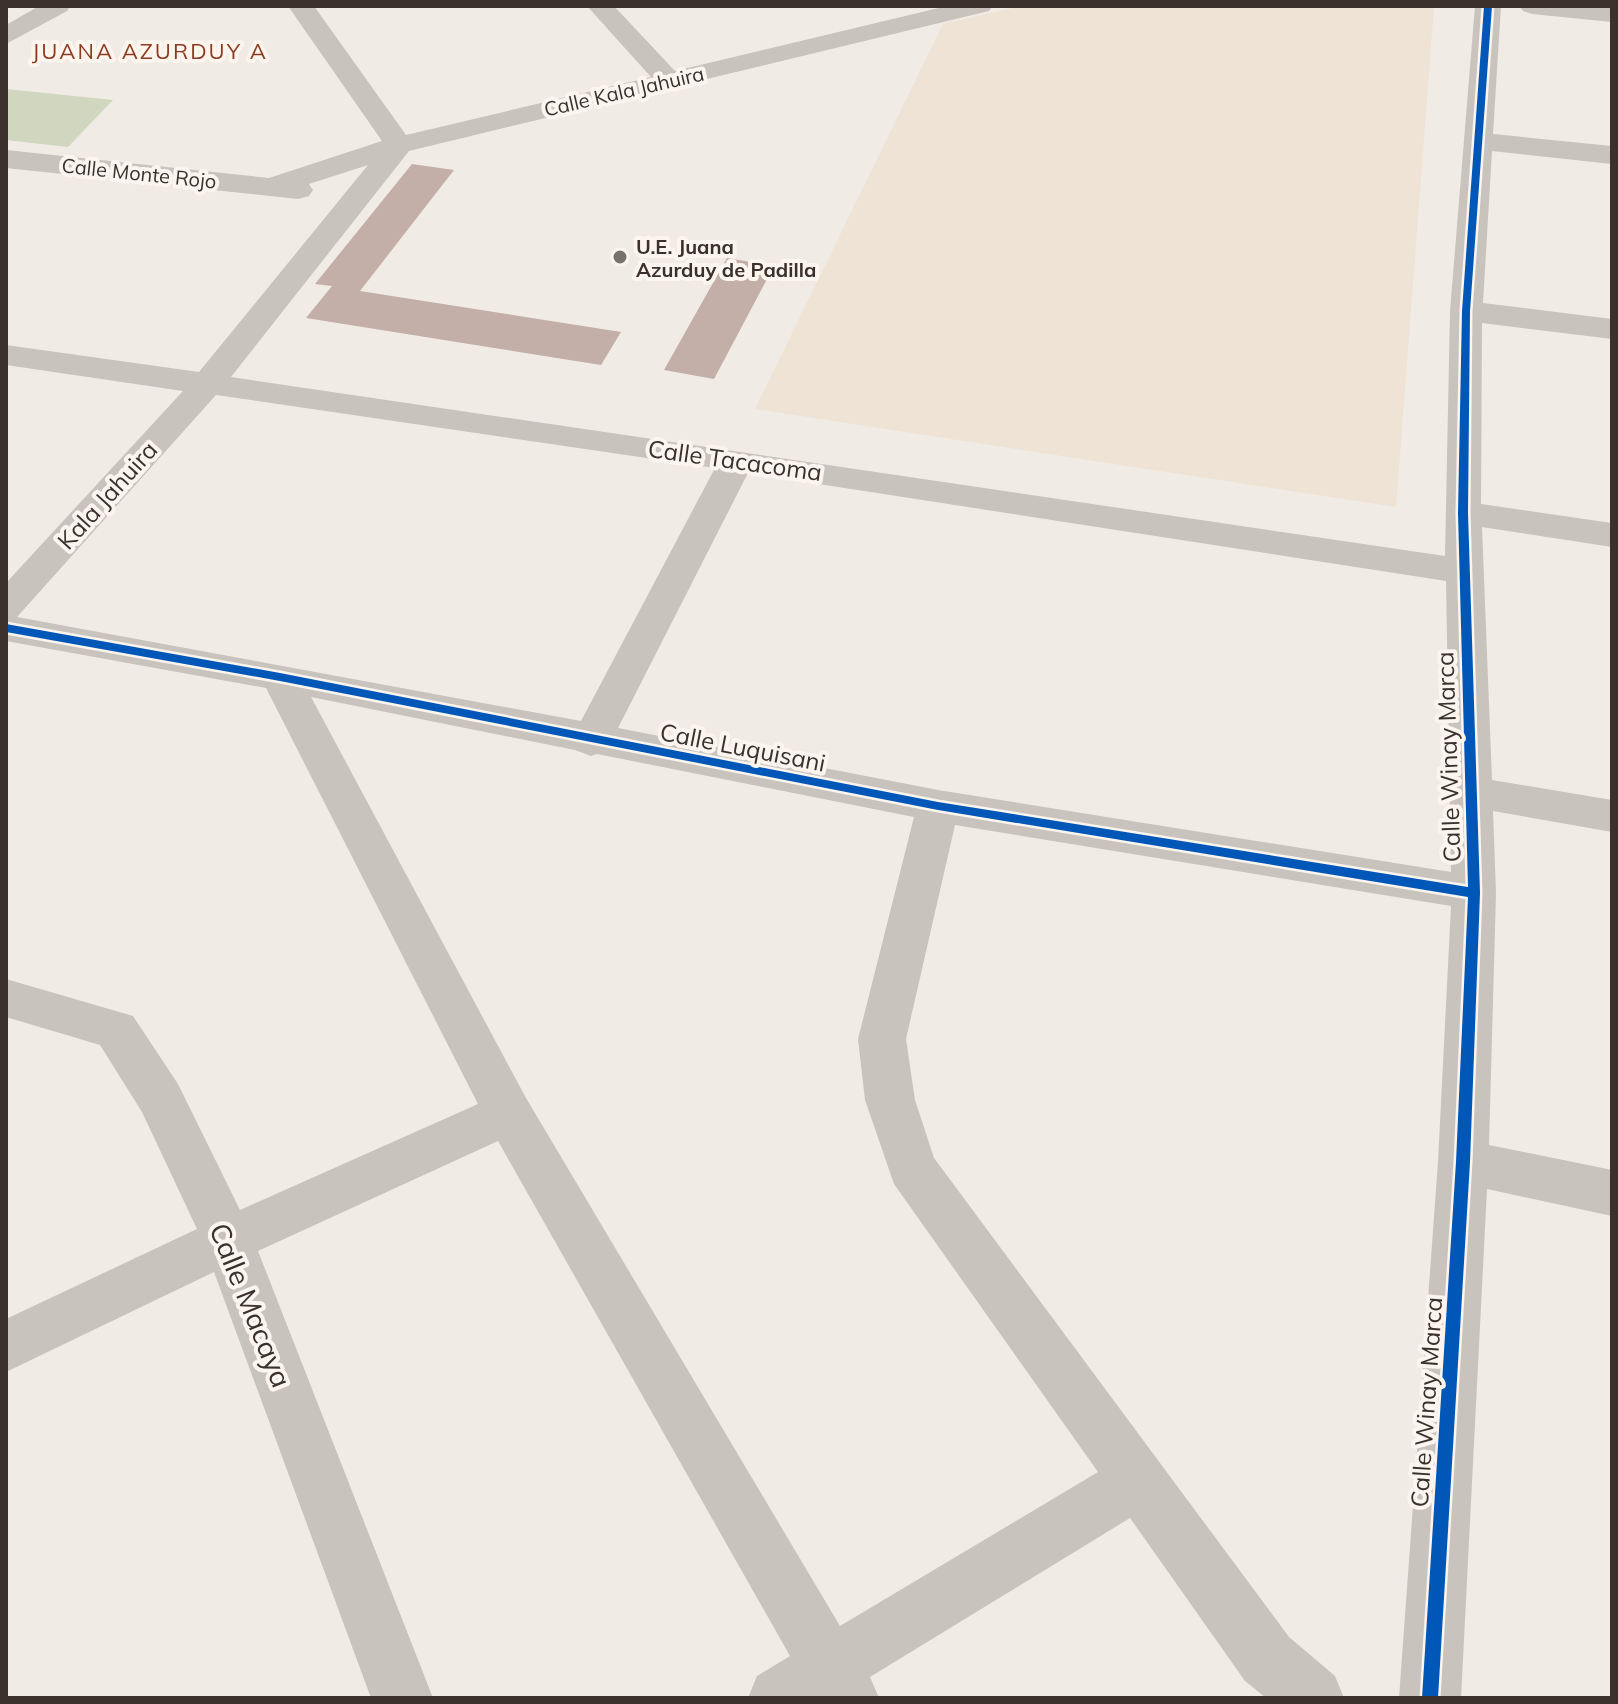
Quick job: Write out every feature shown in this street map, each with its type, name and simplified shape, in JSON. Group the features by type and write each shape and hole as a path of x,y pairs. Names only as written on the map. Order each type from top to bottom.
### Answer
{"street":[{"path":"6,36 58,6"},
{"path":"301,6 399,145"},
{"path":"600,6 669,80"},
{"name":"Calle Kala Jahuira","path":"271,187 399,145 669,80 927,11 980,6"},
{"name":"Calle Winay Marca","path":"1430,1698 1463,1162 1474,893 1463,513 1466,311 1488,6"},
{"path":"1532,6 1612,14"},
{"path":"1480,141 1612,155"},
{"name":"Kala Jahuira","path":"6,607 209,382 399,145"},
{"name":"Calle Monte Rojo","path":"6,159 359,198"},
{"path":"1466,311 1612,329"},
{"name":"Calle Tacacoma","path":"6,355 737,460 1464,571"},
{"path":"591,741 737,460"},
{"path":"1463,513 1612,535"},
{"name":"Calle Luquisani","path":"6,628 280,677 591,741 938,806 1474,893"},
{"path":"280,677 508,1113 839,1683"},
{"path":"1471,792 1612,816"},
{"path":"938,806 882,1039 890,1100 912,1168 1136,1482 1267,1659 1313,1698"},
{"name":"Calle Macaya","path":"6,998 116,1030 161,1099 228,1240 402,1698"},
{"path":"6,1346 228,1240 508,1113"},
{"path":"1463,1162 1612,1193"},
{"path":"779,1698 839,1683 1136,1482"}],"green space":[{"path":"6,89 113,100 68,147 6,140"}],"shaded area":[{"path":"1021,6 1434,6 1396,507 755,409 943,24"}],"building":[{"path":"412,164 454,170 360,291 621,332 601,365 306,318 332,286 315,284"},
{"path":"727,258 774,266 714,379 664,370"}],"cycle path":[{"path":"1430,1698 1463,1162 1474,893 1463,513 1466,311 1488,6"},
{"path":"6,628 280,677 938,806 1474,893"}],"place":[{"name":"U.E. Juana Azurduy de Padilla","path":"620,257"}],"district":[{"name":"JUANA AZURDUY A","path":"150,51"}]}
